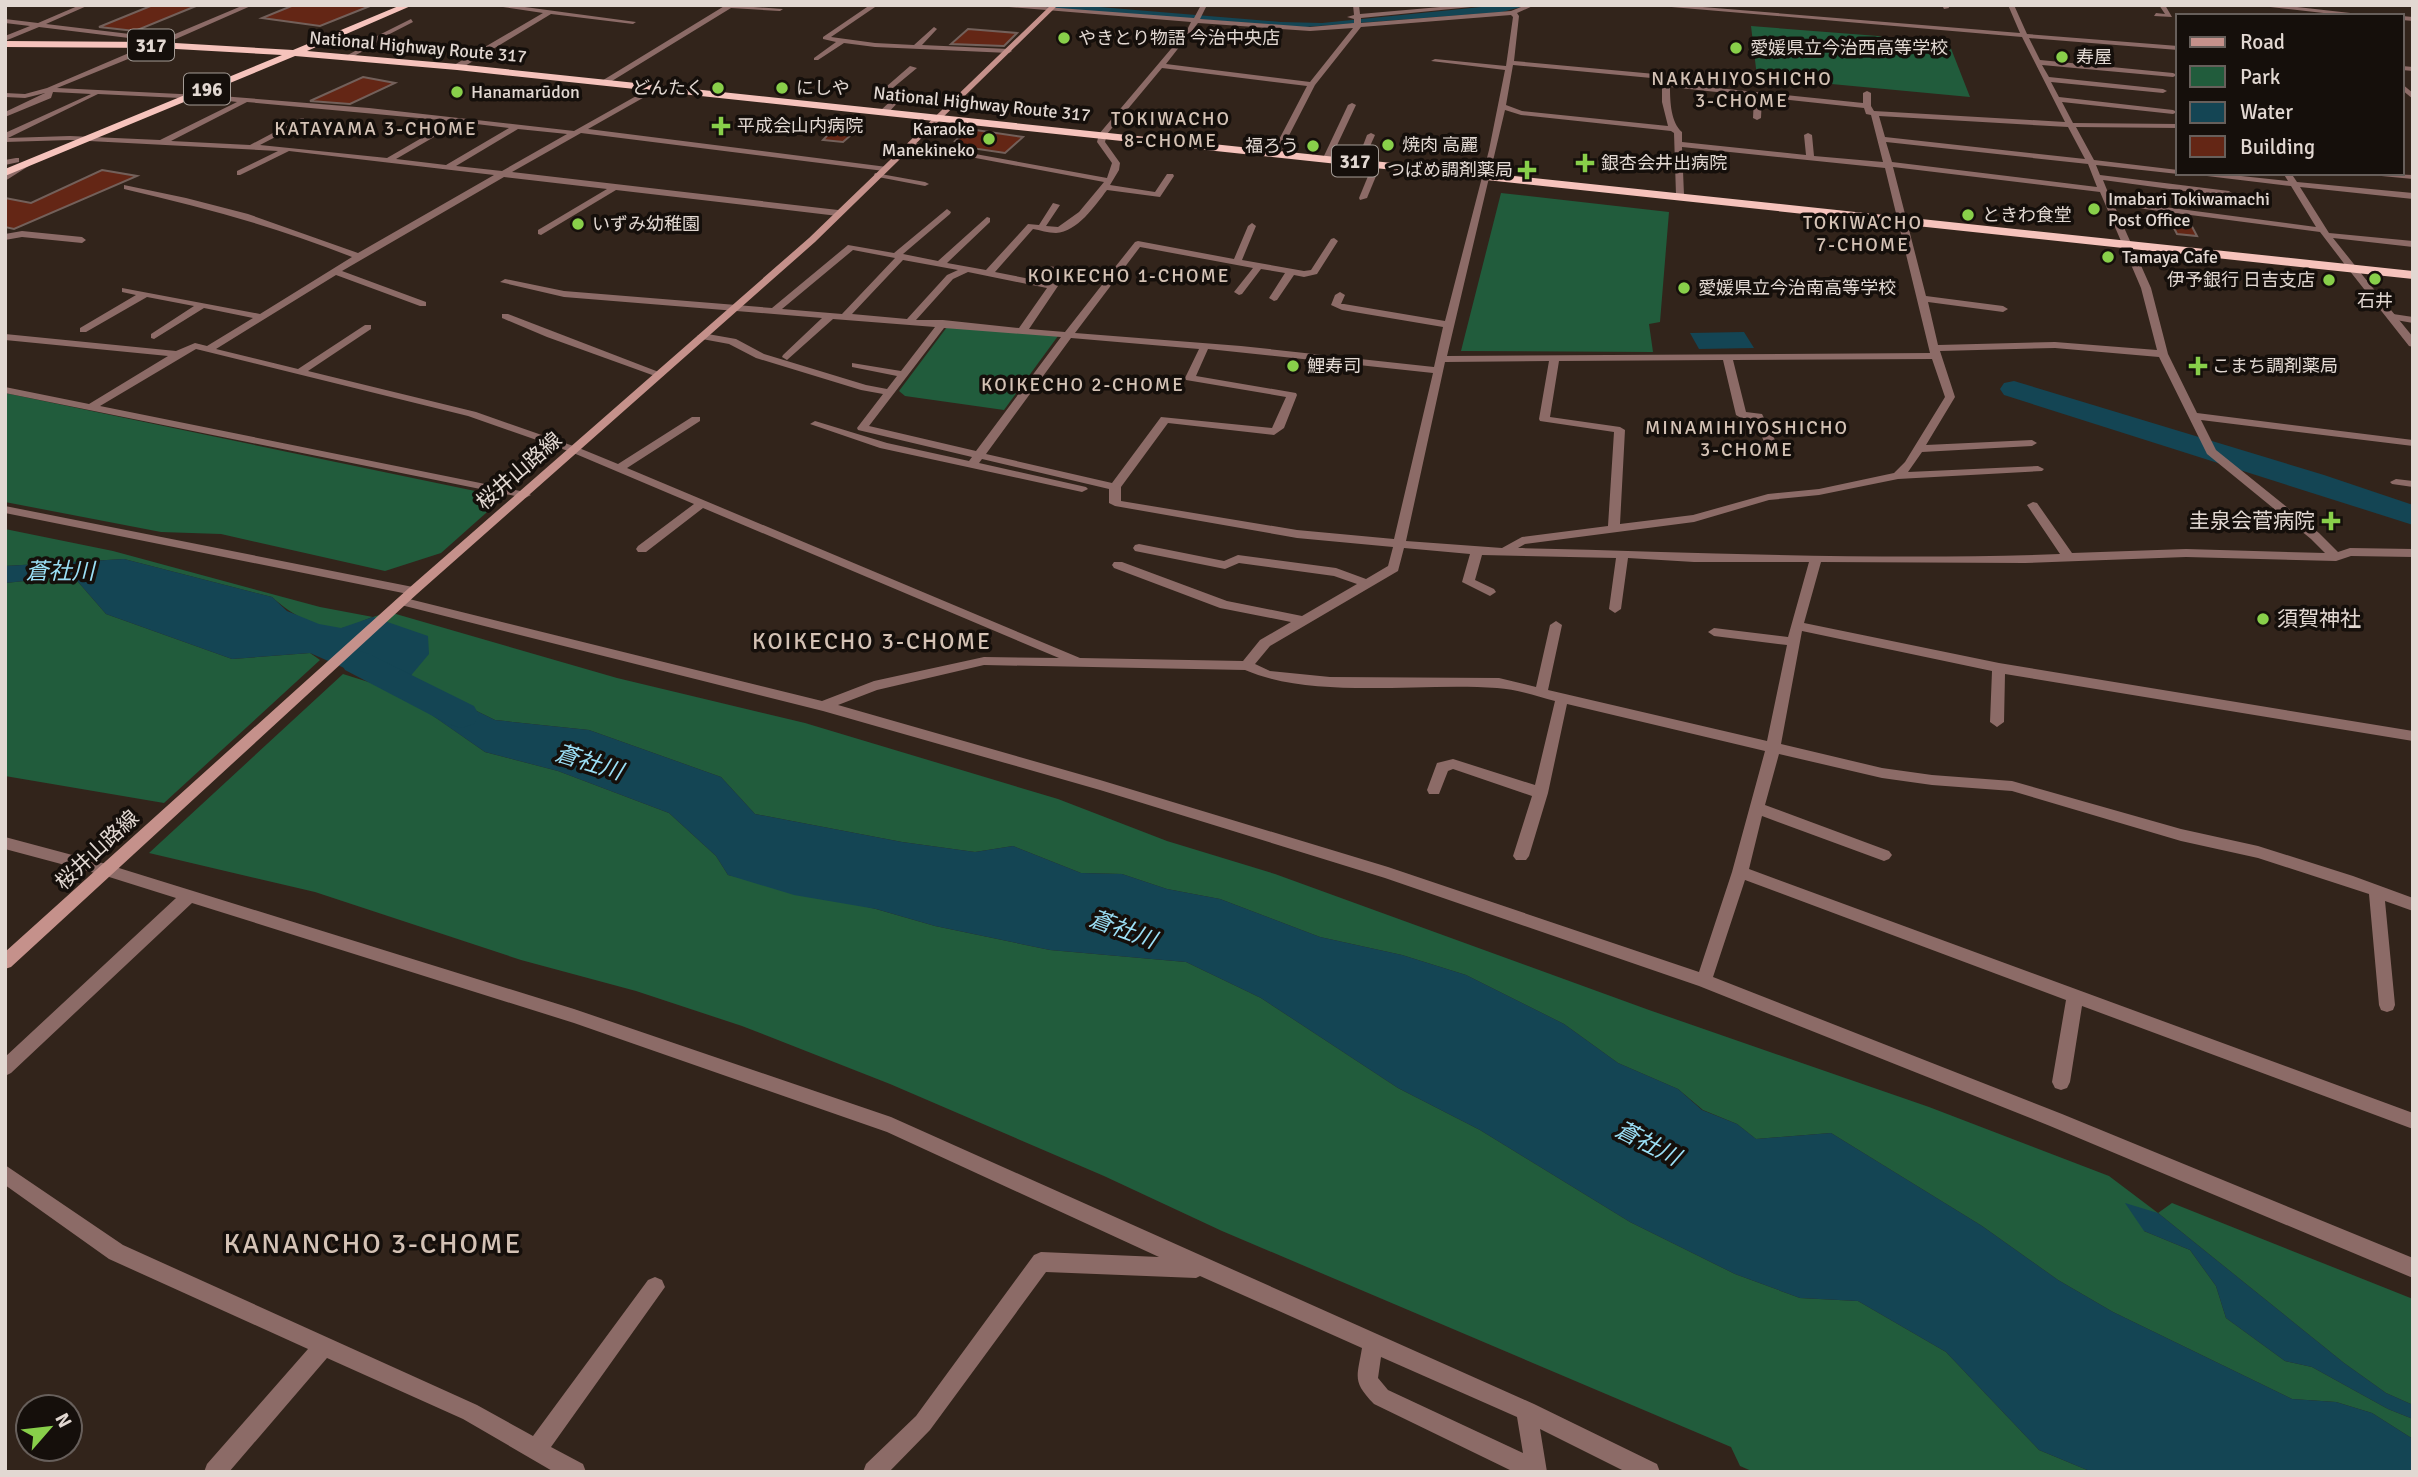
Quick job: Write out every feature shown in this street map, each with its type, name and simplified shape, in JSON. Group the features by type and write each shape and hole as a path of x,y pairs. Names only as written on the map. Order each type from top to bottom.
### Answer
{"highway":[{"name":"196","path":"9,162 391,5"},
{"name":"196","path":"5,176 31,162 409,5"},
{"name":"National Highway Route 317","path":"5,42 280,51 457,67 2413,275"}],"main road":[{"name":"桜井山路線","path":"5,962 401,601 525,495 811,240 1051,9"}],"street":[{"path":"5,42 86,5"},
{"path":"5,95 25,96 50,90 250,5"},
{"path":"492,5 633,22"},
{"path":"875,5 825,38 916,47 1009,51"},
{"path":"988,5 1274,28 1358,26 1512,13 1532,5"},
{"path":"1105,5 1304,19"},
{"path":"1356,5 1355,17 1358,26"},
{"path":"1325,19 1488,5"},
{"path":"1651,5 1848,17 1879,23 2176,48"},
{"path":"2011,5 2037,62 2073,125 2104,190 2146,288 2163,354 2211,452 2336,556"},
{"path":"2156,15 2169,16 2162,5"},
{"path":"2256,5 2337,14"},
{"path":"2330,5 2337,14"},
{"path":"604,82 730,6 780,9"},
{"path":"989,273 1031,226 1058,230 1065,228 1107,184 1115,163 1101,142 1103,134 1161,66 1202,10"},
{"path":"457,67 550,12"},
{"path":"1247,666 1265,643 1394,568 1501,106 1516,16 1512,13"},
{"path":"1875,13 1879,23"},
{"path":"5,21 138,37 158,45"},
{"path":"348,57 373,44 375,39 411,21"},
{"path":"2007,24 2020,25"},
{"path":"1276,153 1312,84 1358,26"},
{"path":"916,47 934,29"},
{"path":"816,59 843,40"},
{"path":"1435,61 1666,77 1666,102 1673,129"},
{"path":"2037,62 2173,75"},
{"path":"1161,66 1312,84"},
{"path":"884,112 899,97 883,93 913,68"},
{"path":"2046,79 2163,91"},
{"path":"1667,85 1870,109 2073,125 2176,126"},
{"path":"208,350 500,174 654,88"},
{"path":"50,90 246,100 577,132 881,172 925,184"},
{"path":"7,114 48,96 50,90"},
{"path":"5,138 100,93"},
{"path":"1867,93 1923,298 1935,352 1950,397 1919,449 1898,476"},
{"path":"1756,118 1758,94"},
{"path":"2058,99 2173,112"},
{"path":"162,142 246,100"},
{"path":"1327,158 1352,105"},
{"path":"1501,106 1521,113 1673,129 1678,132 1680,144 1680,195"},
{"path":"252,147 301,120"},
{"path":"389,160 459,120"},
{"path":"448,167 518,126"},
{"path":"1359,162 1371,135"},
{"path":"1808,135 1810,158"},
{"path":"5,138 88,138 289,149 838,213"},
{"path":"1880,139 2176,172"},
{"path":"912,144 1157,195 1170,176"},
{"path":"1680,144 2104,190"},
{"path":"240,173 289,149"},
{"path":"1363,198 1377,164"},
{"path":"2203,175 2413,196"},
{"path":"2288,175 2324,232 2413,344"},
{"path":"2392,175 2413,177"},
{"path":"2098,177 2229,194"},
{"path":"127,187 192,200 302,232 359,257"},
{"path":"541,232 615,187"},
{"path":"2109,202 2413,244"},
{"path":"1041,228 1056,205"},
{"path":"845,316 898,256 947,212"},
{"path":"940,264 987,220"},
{"path":"1237,262 1252,226"},
{"path":"5,237 22,234 82,240"},
{"path":"975,461 1071,334 1086,309 1139,244 1304,274 1314,272 1334,241"},
{"path":"774,311 851,247 1053,286 1023,330"},
{"path":"1240,292 1259,266"},
{"path":"1052,268 1111,279"},
{"path":"910,321 950,277 968,269"},
{"path":"336,272 424,304"},
{"path":"1274,298 1291,272"},
{"path":"505,282 564,294 1439,365 1553,359 1727,358 1935,352 2055,345 2163,354"},
{"path":"125,290 263,317"},
{"path":"83,330 145,294"},
{"path":"1340,295 1336,305 1342,307 1449,325"},
{"path":"1923,298 2003,309"},
{"path":"155,336 204,305"},
{"path":"787,357 831,315"},
{"path":"505,316 659,374"},
{"path":"2393,317 2413,320"},
{"path":"943,323 862,428 975,461"},
{"path":"301,371 368,327"},
{"path":"702,336 732,341 760,356 865,388 889,392"},
{"path":"5,337 178,354"},
{"path":"91,407 195,346 472,414 575,450 1081,662"},
{"path":"1205,346 1190,378 1292,396 1279,428 1274,432 1165,419 1115,492 1115,503 1284,532 1477,551 1623,553 1694,558 2025,559 2186,553 2336,556 2350,552 2413,553"},
{"path":"1727,358 1741,415 1758,416 1772,446"},
{"path":"1553,359 1544,419 1620,430 1614,529"},
{"path":"856,365 903,374"},
{"path":"5,390 525,495"},
{"path":"2195,416 2413,443"},
{"path":"619,468 695,419"},
{"path":"816,424 884,446 975,461 1115,492"},
{"path":"1919,449 2032,443"},
{"path":"1504,551 1522,541 1694,518 1768,497 1819,492 1898,476 2038,469"},
{"path":"2396,482 2413,484"},
{"path":"642,549 702,503"},
{"path":"2034,505 2068,556"},
{"path":"5,509 413,591"},
{"path":"1139,548 1224,565 1238,559 1336,572 1367,584"},
{"path":"1477,551 1468,582 1490,592"},
{"path":"1615,609 1623,553"},
{"path":"1704,981 1740,872 1773,748 1797,626 1816,558"},
{"path":"1118,565 1224,605 1303,620"},
{"path":"401,601 823,706 1100,785 1388,873 1704,981 2056,1120 2413,1268"},
{"path":"1541,693 1556,625"},
{"path":"1797,626 1999,668 2413,736"},
{"path":"1714,632 1794,642"},
{"path":"823,706 874,686 984,661 1247,666 1268,675 1331,681 1499,683 1882,773 2012,786 2181,835 2258,852 2413,905"},
{"path":"1997,722 1999,668"},
{"path":"1521,856 1541,793 1562,698"},
{"path":"1434,790 1442,767 1452,764 1541,793"},
{"path":"1757,808 1884,855"},
{"path":"5,843 189,895 574,1016 891,1125 1527,1410 1649,1472"},
{"path":"1740,872 2413,1121"},
{"path":"2376,891 2387,1005"},
{"path":"5,1068 189,895"},
{"path":"2061,1082 2075,996"},
{"path":"5,1174 116,1252 470,1412 575,1472"},
{"path":"874,1472 923,1423 1041,1262 1205,1268"},
{"path":"536,1450 655,1287"},
{"path":"1373,1343 1367,1382 1381,1397 1536,1471"},
{"path":"215,1472 324,1346"},
{"path":"1527,1410 1536,1471"}],"green space":[{"path":"1751,26 1878,36 1910,43 1950,46 1970,97 1757,77"},
{"path":"1501,193 1669,212 1660,322 1649,324 1653,352 1461,351"},
{"path":"947,327 1058,336 1004,410 905,396 899,391"},
{"path":"5,393 504,497 441,553 385,571 221,534 161,532 5,502"},
{"path":"5,529 113,551 320,607 373,617 346,627 323,627 286,609 272,597 124,559 5,566"},
{"path":"73,576 106,614 232,659 310,653 320,660 164,803 5,776 5,583"},
{"path":"389,612 617,678 805,723 1058,799 1167,841 1275,874 1649,1010 1929,1107 2109,1176 2158,1213 2144,1231 2190,1250 2216,1286 2226,1318 2285,1361 2312,1367 2388,1409 2413,1419 2413,1439 2372,1413 2336,1402 2292,1399 2113,1312 2058,1280 1982,1226 1831,1133 1756,1139 1737,1124 1703,1110 1678,1089 1618,1063 1564,1024 1466,975 1402,955 1320,937 1220,899 1167,889 1122,874 1081,873 1013,846 975,852 902,842 755,814 721,777 589,730 495,720 444,695 399,692 485,752 558,771 669,813 716,856 728,875 876,909 935,926 1050,950 1186,962 1261,998 1398,1088 1480,1130 1630,1222 1735,1274 1800,1298 1858,1301 1946,1352 2039,1450 2092,1472 1754,1472 1740,1466 1731,1447 1222,1231 1104,1176 890,1084 742,1026 636,991 521,960 315,892 149,853 343,674 397,691 373,617"},
{"path":"2172,1203 2413,1299 2413,1405 2386,1393 2344,1363 2158,1213"}],"water":[{"path":"1003,5 1075,5 1322,23 1501,5 1529,5 1502,12 1305,27"},
{"path":"1744,332 1754,348 1699,349 1690,333"},
{"path":"124,559 272,597 287,611 319,624 341,628 373,617 428,636 429,654 398,691 444,695 495,720 589,730 721,777 755,814 902,842 975,852 1013,846 1081,873 1122,874 1167,889 1220,899 1320,937 1402,955 1466,975 1564,1024 1618,1063 1678,1089 1702,1110 1737,1124 1756,1139 1831,1133 1982,1226 2058,1280 2113,1312 2292,1399 2336,1402 2372,1413 2413,1439 2413,1472 2092,1472 2039,1450 1946,1352 1858,1301 1800,1298 1735,1274 1630,1222 1480,1130 1398,1088 1261,998 1186,962 1050,950 935,926 876,909 794,895 728,875 716,856 669,813 558,771 485,752 397,691 310,653 232,659 106,614 73,576 5,583 5,566"},
{"path":"2125,1203 2158,1213 2344,1363 2386,1393 2413,1405 2413,1419 2388,1409 2312,1367 2285,1361 2226,1318 2216,1286 2190,1250 2144,1231"}],"building":[{"path":"153,5 196,6 135,31 99,27"},
{"path":"294,5 370,6 320,26 262,18"},
{"path":"968,29 1017,33 1004,46 951,44"},
{"path":"363,77 395,83 350,104 310,101"},
{"path":"837,125 859,128 843,142 823,140"},
{"name":"Karaoke Manekineko","path":"969,129 1023,137 1005,153 958,146 961,143 955,141"},
{"path":"102,170 137,176 14,229 5,227 5,198 31,203"},
{"path":"2168,216 2188,219 2197,236 2177,234"}],"waterway":[{"path":"2014,389 2113,422 2314,482 2413,516"},
{"name":"蒼社川","path":"357,662 461,715"}],"place":[{"name":"やきとり物語 今治中央店","path":"1064,38"},
{"name":"愛媛県立今治西高等学校","path":"1736,48"},
{"name":"寿屋","path":"2062,57"},
{"name":"どんたく","path":"718,88"},
{"name":"にしや","path":"782,88"},
{"name":"Hanamarūdon","path":"457,92"},
{"name":"平成会山内病院","path":"721,126"},
{"name":"Karaoke Manekineko","path":"989,139"},
{"name":"焼肉 高麗","path":"1388,145"},
{"name":"福ろう","path":"1313,146"},
{"name":"銀杏会井出病院","path":"1585,163"},
{"name":"つばめ調剤薬局","path":"1527,170"},
{"name":"Imabari Tokiwamachi Post Office","path":"2094,209"},
{"name":"ときわ食堂","path":"1968,215"},
{"name":"いずみ幼稚園","path":"578,224"},
{"name":"Tamaya Cafe","path":"2108,257"},
{"name":"石井","path":"2375,279"},
{"name":"伊予銀行 日吉支店","path":"2329,280"},
{"name":"愛媛県立今治南高等学校","path":"1684,288"},
{"name":"鯉寿司","path":"1293,366"},
{"name":"こまち調剤薬局","path":"2198,366"},
{"name":"圭泉会菅病院","path":"2331,521"},
{"name":"須賀神社","path":"2263,619"}],"district":[{"name":"NAKAHIYOSHICHO 3-CHOME","path":"1742,89"},
{"name":"KATAYAMA 3-CHOME","path":"376,128"},
{"name":"TOKIWACHO 8-CHOME","path":"1171,129"},
{"name":"TOKIWACHO 7-CHOME","path":"1863,233"},
{"name":"KOIKECHO 1-CHOME","path":"1129,275"},
{"name":"KOIKECHO 2-CHOME","path":"1083,384"},
{"name":"MINAMIHIYOSHICHO 3-CHOME","path":"1747,438"},
{"name":"KOIKECHO 3-CHOME","path":"872,641"},
{"name":"KANANCHO 3-CHOME","path":"373,1243"}]}
